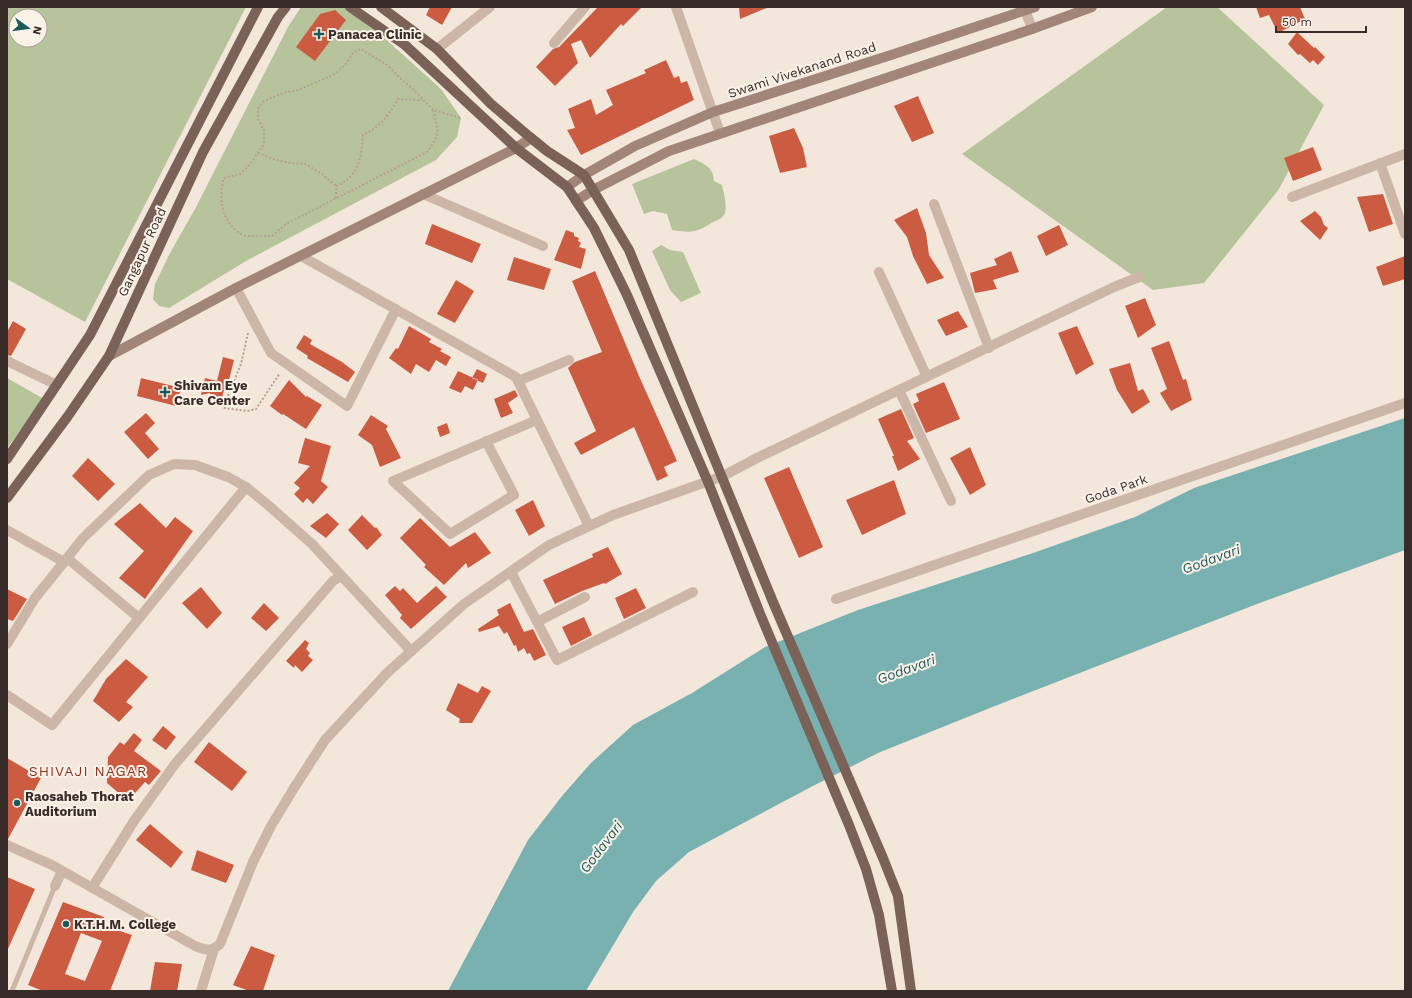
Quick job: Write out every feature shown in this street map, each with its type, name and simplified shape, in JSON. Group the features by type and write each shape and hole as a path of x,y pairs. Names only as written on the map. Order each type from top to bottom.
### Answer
{"main road":[{"name":"Gangapur Road","path":"7,459 58,385 90,335 258,7"},
{"name":"Gangapur Road","path":"7,498 68,416 109,356 203,152 278,17 286,7"},
{"path":"350,7 405,45 516,148 567,187 594,228 627,295 708,482 761,616 866,868 879,915 892,991"},
{"path":"381,7 437,49 491,104 531,138 547,151 584,175 629,250 723,476 773,602 898,896 911,991"},
{"path":"576,201 593,190 669,151 1092,7"},
{"name":"Swami Vivekanand Road","path":"567,187 584,175 635,146 713,112 891,55 1028,8"},
{"path":"109,356 236,288 516,148 531,138"}],"street":[{"path":"437,49 490,7"},
{"path":"554,43 585,7"},
{"path":"676,7 720,133"},
{"path":"1028,8 1032,28"},
{"path":"1292,197 1405,154"},
{"path":"1380,163 1405,234"},
{"path":"423,194 543,246"},
{"path":"934,204 989,348"},
{"path":"301,256 516,377 589,526"},
{"path":"879,272 927,377"},
{"path":"7,845 52,865 195,946 207,950 214,949 220,944 253,862 271,826 325,740 388,672 464,604 549,545 613,515 723,476 757,458 1114,287 1139,277"},
{"path":"236,288 271,353 347,406 396,309"},
{"path":"518,382 569,360"},
{"path":"7,361 58,385"},
{"path":"900,390 951,501"},
{"name":"Goda Park","path":"836,599 1405,403"},
{"path":"486,441 514,495 450,534 393,481 450,456 486,441 537,420"},
{"path":"7,644 36,598 83,538 149,475 174,464 194,465 228,477 246,487 312,544 411,651"},
{"path":"7,695 52,725 246,487"},
{"path":"7,530 66,560 139,618"},
{"path":"510,572 557,660 693,592"},
{"path":"92,888 134,821 175,764 332,581 341,576"},
{"path":"537,622 585,597"},
{"path":"55,886 62,871"},
{"path":"201,991 214,949"}],"lane":[{"path":"12,991 55,886"}],"path":[{"path":"433,110 437,135 436,140 427,152 286,224 272,236 242,235 231,226 223,210 221,188 224,178 240,174 248,167 264,144 264,130 258,119 258,109 264,101 283,93 298,90 335,74 346,64 352,53 361,49 387,65 433,110 461,118"},
{"path":"336,186 343,184 357,169 361,157 363,135 376,128 385,120 398,99 423,100"},
{"path":"258,153 273,159 290,163 305,164 322,174 336,186 336,198"},
{"path":"253,319 241,364 223,408 247,411 256,409 286,363"}],"green space":[{"path":"7,7 246,7 85,322 7,279"},
{"path":"301,7 350,7 441,89 461,118 457,137 436,160 246,261 169,308 159,306 153,299 155,284 288,27"},
{"path":"1167,7 1217,7 1324,105 1279,189 1204,283 1153,290 962,154"},
{"path":"694,159 708,167 712,172 714,181 722,185 726,206 723,216 698,230 684,232 672,230 667,214 653,211 644,214 632,184"},
{"path":"661,245 670,250 683,252 701,293 681,302 670,290 652,251"},
{"path":"7,378 44,399 7,448"}],"water":[{"name":"Godavari","path":"1405,418 1405,550 1257,604 878,753 689,852 656,881 633,912 586,991 448,991 528,840 562,796 591,763 633,725 692,693 765,647 858,610 1033,553 1135,517 1194,488"}],"building":[{"path":"430,7 452,7 442,25 426,15"},
{"path":"598,7 642,7 623,26 621,24 590,58 581,40 571,44 578,63 555,86 536,67 553,49 559,47"},
{"path":"739,7 769,7 740,19"},
{"path":"1256,7 1300,7 1305,19 1278,33 1269,15 1260,18"},
{"path":"335,10 346,20 315,61 296,47 320,14"},
{"path":"1297,32 1325,57 1318,65 1313,60 1310,63 1300,54 1298,55 1288,44"},
{"path":"666,60 674,78 679,76 681,83 687,81 694,100 581,155 567,130 575,128 568,109 591,99 596,115 613,105 606,90 646,73 644,70"},
{"path":"918,96 934,133 912,142 894,106"},
{"path":"794,128 803,148 807,167 780,173 769,136"},
{"path":"1313,147 1322,170 1293,181 1284,158"},
{"path":"1383,194 1393,224 1369,232 1357,197"},
{"path":"917,208 926,233 929,255 944,278 927,284 913,256 907,237 894,220"},
{"path":"1315,211 1321,217 1324,225 1328,228 1320,240 1300,221"},
{"path":"432,224 481,244 472,263 425,244"},
{"path":"1059,225 1068,245 1046,256 1037,236"},
{"path":"566,230 574,233 574,236 579,238 578,241 581,243 579,247 586,249 581,269 554,260"},
{"path":"1011,251 1019,272 993,280 997,289 975,293 970,273 997,265 994,259"},
{"path":"1405,256 1405,279 1383,286 1376,267"},
{"path":"514,257 551,269 544,290 507,280"},
{"path":"595,271 639,376 677,461 664,467 668,476 657,481 634,427 581,455 574,443 596,431 568,368 575,362 602,352 572,281"},
{"path":"456,280 474,291 455,323 437,314"},
{"path":"1145,298 1156,325 1138,338 1125,306"},
{"path":"958,311 968,327 946,336 937,320"},
{"path":"13,321 26,329 11,356 7,355 7,332"},
{"path":"409,326 431,339 429,342 442,349 440,351 451,357 446,366 436,360 429,372 416,364 411,374 389,358 396,348 398,349"},
{"path":"1077,326 1094,364 1076,375 1058,333"},
{"path":"304,335 312,340 310,344 342,362 355,372 348,382 307,358 308,356 296,348"},
{"path":"1169,341 1183,380 1186,379 1192,400 1171,411 1160,393 1167,389 1151,348"},
{"path":"223,357 234,360 227,388 225,387 220,404 211,401 210,393 201,395 205,378 217,381"},
{"path":"1130,363 1138,391 1143,389 1150,402 1132,414 1117,390 1109,369"},
{"path":"477,369 487,374 483,383 472,378"},
{"path":"458,371 478,380 473,390 465,386 461,393 449,388"},
{"path":"141,378 181,388 176,406 137,396"},
{"path":"289,380 306,397 307,396 322,405 306,429 270,406"},
{"path":"944,382 960,419 926,433 913,404 919,401 916,394"},
{"path":"515,390 518,396 508,403 513,413 501,418 494,399"},
{"path":"901,409 914,438 907,441 920,459 898,471 892,456 894,456 878,419"},
{"path":"146,413 155,423 145,433 159,449 148,459 124,432"},
{"path":"371,415 388,426 386,429 401,458 380,467 372,445 358,435"},
{"path":"447,423 450,433 440,437 437,427"},
{"path":"305,438 331,446 321,481 328,487 313,504 307,498 303,503 294,494 300,488 294,483 310,466 298,463"},
{"path":"970,447 986,485 970,495 950,458"},
{"path":"88,458 115,484 98,501 72,476"},
{"path":"789,467 823,547 799,558 764,478"},
{"path":"894,480 906,514 862,535 846,500"},
{"path":"533,500 545,526 529,536 515,510"},
{"path":"140,503 166,528 175,517 193,531 145,599 119,578 144,551 114,524"},
{"path":"327,513 339,524 326,538 310,526"},
{"path":"362,515 375,528 376,527 382,535 367,550 348,530"},
{"path":"420,518 450,547 475,532 491,553 468,568 466,563 444,585 424,567 426,565 400,538"},
{"path":"608,547 622,574 605,584 604,583 582,591 555,604 543,580 593,557 592,554"},
{"path":"395,586 400,591 403,588 417,603 436,586 447,597 411,629 400,618 402,615 385,595"},
{"path":"201,587 222,613 207,629 182,603"},
{"path":"636,588 646,608 624,619 615,598"},
{"path":"7,589 27,599 13,621 7,619"},
{"path":"264,603 279,618 266,631 251,618"},
{"path":"510,603 524,632 533,629 546,655 534,661 530,653 527,654 524,648 518,652 516,645 514,646 507,632 504,634 499,626 479,632 478,629 499,615 497,610"},
{"path":"584,617 592,635 571,646 562,627"},
{"path":"305,640 309,643 306,649 310,653 308,656 313,660 302,672 295,665 294,668 286,661"},
{"path":"126,659 148,677 126,702 133,707 119,722 93,701 106,679"},
{"path":"458,683 478,693 482,686 491,691 472,723 459,723 460,719 446,710"},
{"path":"163,726 176,737 166,750 152,740"},
{"path":"134,733 142,740 134,751 161,771 149,785 145,782 128,801 107,783 108,757 120,742 124,745"},
{"path":"209,742 247,772 232,791 194,762"},
{"name":"Raosaheb Thorat Auditorium","path":"7,758 41,778 8,839 7,839"},
{"path":"150,824 183,852 171,868 136,840"},
{"path":"197,850 234,865 226,883 191,870"},
{"path":"7,877 35,889 7,951"},
{"path":"63,902 104,917 102,925 132,935 110,991 43,991 28,985","holes":["81,933 102,941 85,981 65,974"]},
{"path":"251,946 275,955 263,991 249,991 233,985"},
{"path":"155,962 182,964 177,991 150,991"}],"place":[{"name":"Panacea Clinic","path":"319,34"},
{"name":"Shivam Eye Care Center","path":"165,392"},
{"name":"Raosaheb Thorat Auditorium","path":"17,803"},
{"name":"K.T.H.M. College","path":"66,924"}],"district":[{"name":"SHIVAJI NAGAR","path":"88,771"}]}
